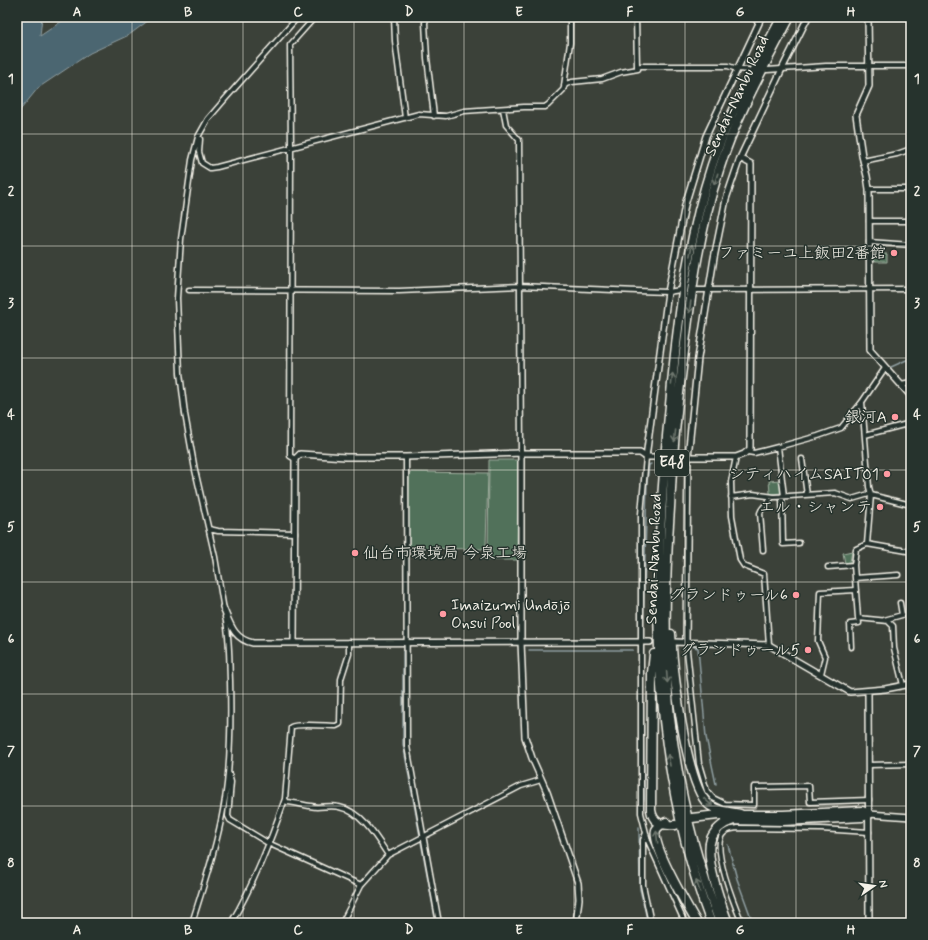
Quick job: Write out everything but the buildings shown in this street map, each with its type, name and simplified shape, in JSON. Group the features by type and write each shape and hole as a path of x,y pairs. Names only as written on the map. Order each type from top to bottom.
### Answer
{"highway":[{"name":"Sendai-Nanbu Road","path":"711,923 693,871 676,804 660,693 658,570 666,440 673,370 684,293 695,226 707,181 720,142 734,111 782,17"},
{"name":"Sendai-Nanbu Road","path":"720,923 695,848 683,795 670,719 666,651 666,560 673,450 679,389 693,283 705,220 719,168 738,120 758,76 790,17"},
{"path":"666,560 675,679 681,719 693,773 702,797 709,804 716,809 740,817"},
{"path":"658,626 652,674 652,815 655,821 661,824 675,822"},
{"path":"692,820 862,810 869,814"},
{"path":"728,923 711,867 711,838 721,826 740,817"},
{"path":"661,824 656,829 656,840 661,853 697,923"}],"street":[{"path":"192,923 213,856 224,805 228,772 231,694 227,627 215,557 195,470 185,414 179,360 177,298 182,225 192,160 198,137 208,119 298,17"},
{"path":"295,459 290,456 290,45 315,17"},
{"path":"394,17 395,41 405,118"},
{"path":"428,17 425,22 428,50 427,58 434,116"},
{"path":"564,90 570,42 570,17"},
{"path":"636,17 637,67"},
{"path":"754,17 759,23"},
{"path":"685,923 648,841 641,813 641,514 646,457 668,292 685,205 706,136 762,17"},
{"path":"808,17 740,158 726,199 714,258 698,358 688,457 686,641 699,764 707,791 713,798 725,804 754,805 754,787 809,786 810,802 868,800"},
{"path":"868,17 868,89 856,115 869,189 870,350 911,396"},
{"path":"198,137 200,139 202,163 210,168 217,168 419,114 446,116 464,111 545,107 564,90 565,85 572,82 606,78 621,72 638,69 637,67 728,66 748,70"},
{"path":"767,70 826,66 911,66"},
{"path":"503,109 506,125 519,140 521,642 525,737 532,758 547,792 578,883 580,899 578,922"},
{"path":"863,161 897,154 911,149"},
{"path":"740,158 751,164 751,430 750,449 748,452"},
{"path":"869,189 911,190"},
{"path":"869,221 911,221"},
{"path":"869,242 911,246"},
{"path":"189,290 399,291 520,286 668,292 680,290"},
{"path":"696,290 911,289"},
{"path":"678,457 736,457 748,452 754,453 778,447 841,428 862,402 885,368"},
{"path":"901,385 911,383"},
{"path":"862,402 869,487 871,495 867,544"},
{"path":"864,435 911,424"},
{"path":"778,447 783,496 783,544 799,543"},
{"path":"294,643 295,459 300,454 346,457 406,457 521,453 640,453 646,457 660,457"},
{"path":"406,457 406,746 421,838 439,923"},
{"path":"736,457 731,482 732,516 740,560 744,566 764,574 769,645"},
{"path":"802,459 807,495"},
{"path":"731,497 753,494 772,497 835,494 852,499 869,494 911,506"},
{"path":"763,550 760,513 762,507 769,503 772,497"},
{"path":"209,529 218,531 294,533"},
{"path":"851,647 850,624 859,623 854,565 856,549 867,544 907,551"},
{"path":"828,567 854,565"},
{"path":"855,578 898,576"},
{"path":"822,674 825,657 818,641 820,592 856,590"},
{"path":"884,620 902,615 900,603"},
{"path":"223,606 234,631 239,638 245,642 253,643 349,644 407,642 650,642"},
{"path":"858,618 884,620 888,621 893,626 894,648 903,685"},
{"path":"674,642 686,641 769,645 822,674 850,692 868,691 911,684"},
{"path":"231,923 240,908 260,866 285,799 291,727 294,725 336,726 340,724 341,678 349,654 349,644"},
{"path":"868,691 869,923"},
{"path":"869,765 911,764"},
{"path":"228,772 231,782 228,818 268,843 361,885"},
{"path":"342,923 361,885 388,855 521,786 541,780"},
{"path":"285,799 287,802 318,807 340,807 346,809 375,833 388,855"},
{"path":"869,814 911,817"},
{"path":"742,923 731,896 718,850 721,835 728,829 821,829 869,832"},
{"path":"646,833 643,840 643,885 651,923"}],"green space":[{"path":"877,247 878,254 887,254 887,262 873,261 873,248"},
{"path":"489,460 518,460 517,560 488,560"},
{"path":"409,472 488,473 486,544 482,549 408,548"},
{"path":"780,480 781,493 770,493 769,481"},
{"path":"852,551 850,562 845,563 843,553"}],"water":[{"path":"17,17 42,17 40,36 68,17 153,17 129,35 90,53 38,88 17,114"}],"waterway":[{"path":"891,367 911,358"},
{"path":"643,631 647,483 649,465 651,464"},
{"path":"694,647 698,648 706,737 716,784"},
{"path":"403,650 403,744 436,923"},
{"path":"529,650 633,650"},
{"path":"643,655 644,800"},
{"path":"639,827 640,889 648,923"},
{"path":"728,845 737,879 753,923"}],"place":[{"name":"ファミーユ上飯田2番館","path":"894,253"},
{"name":"銀河A","path":"895,417"},
{"name":"シティハイムSAITO1","path":"887,474"},
{"name":"エル・シャンテ","path":"880,507"},
{"name":"仙台市環境局 今泉工場","path":"355,553"},
{"name":"グランドゥール6","path":"796,595"},
{"name":"Imaizumi Undōjō Onsui Pool","path":"443,614"},
{"name":"グランドゥール5","path":"808,650"}]}
